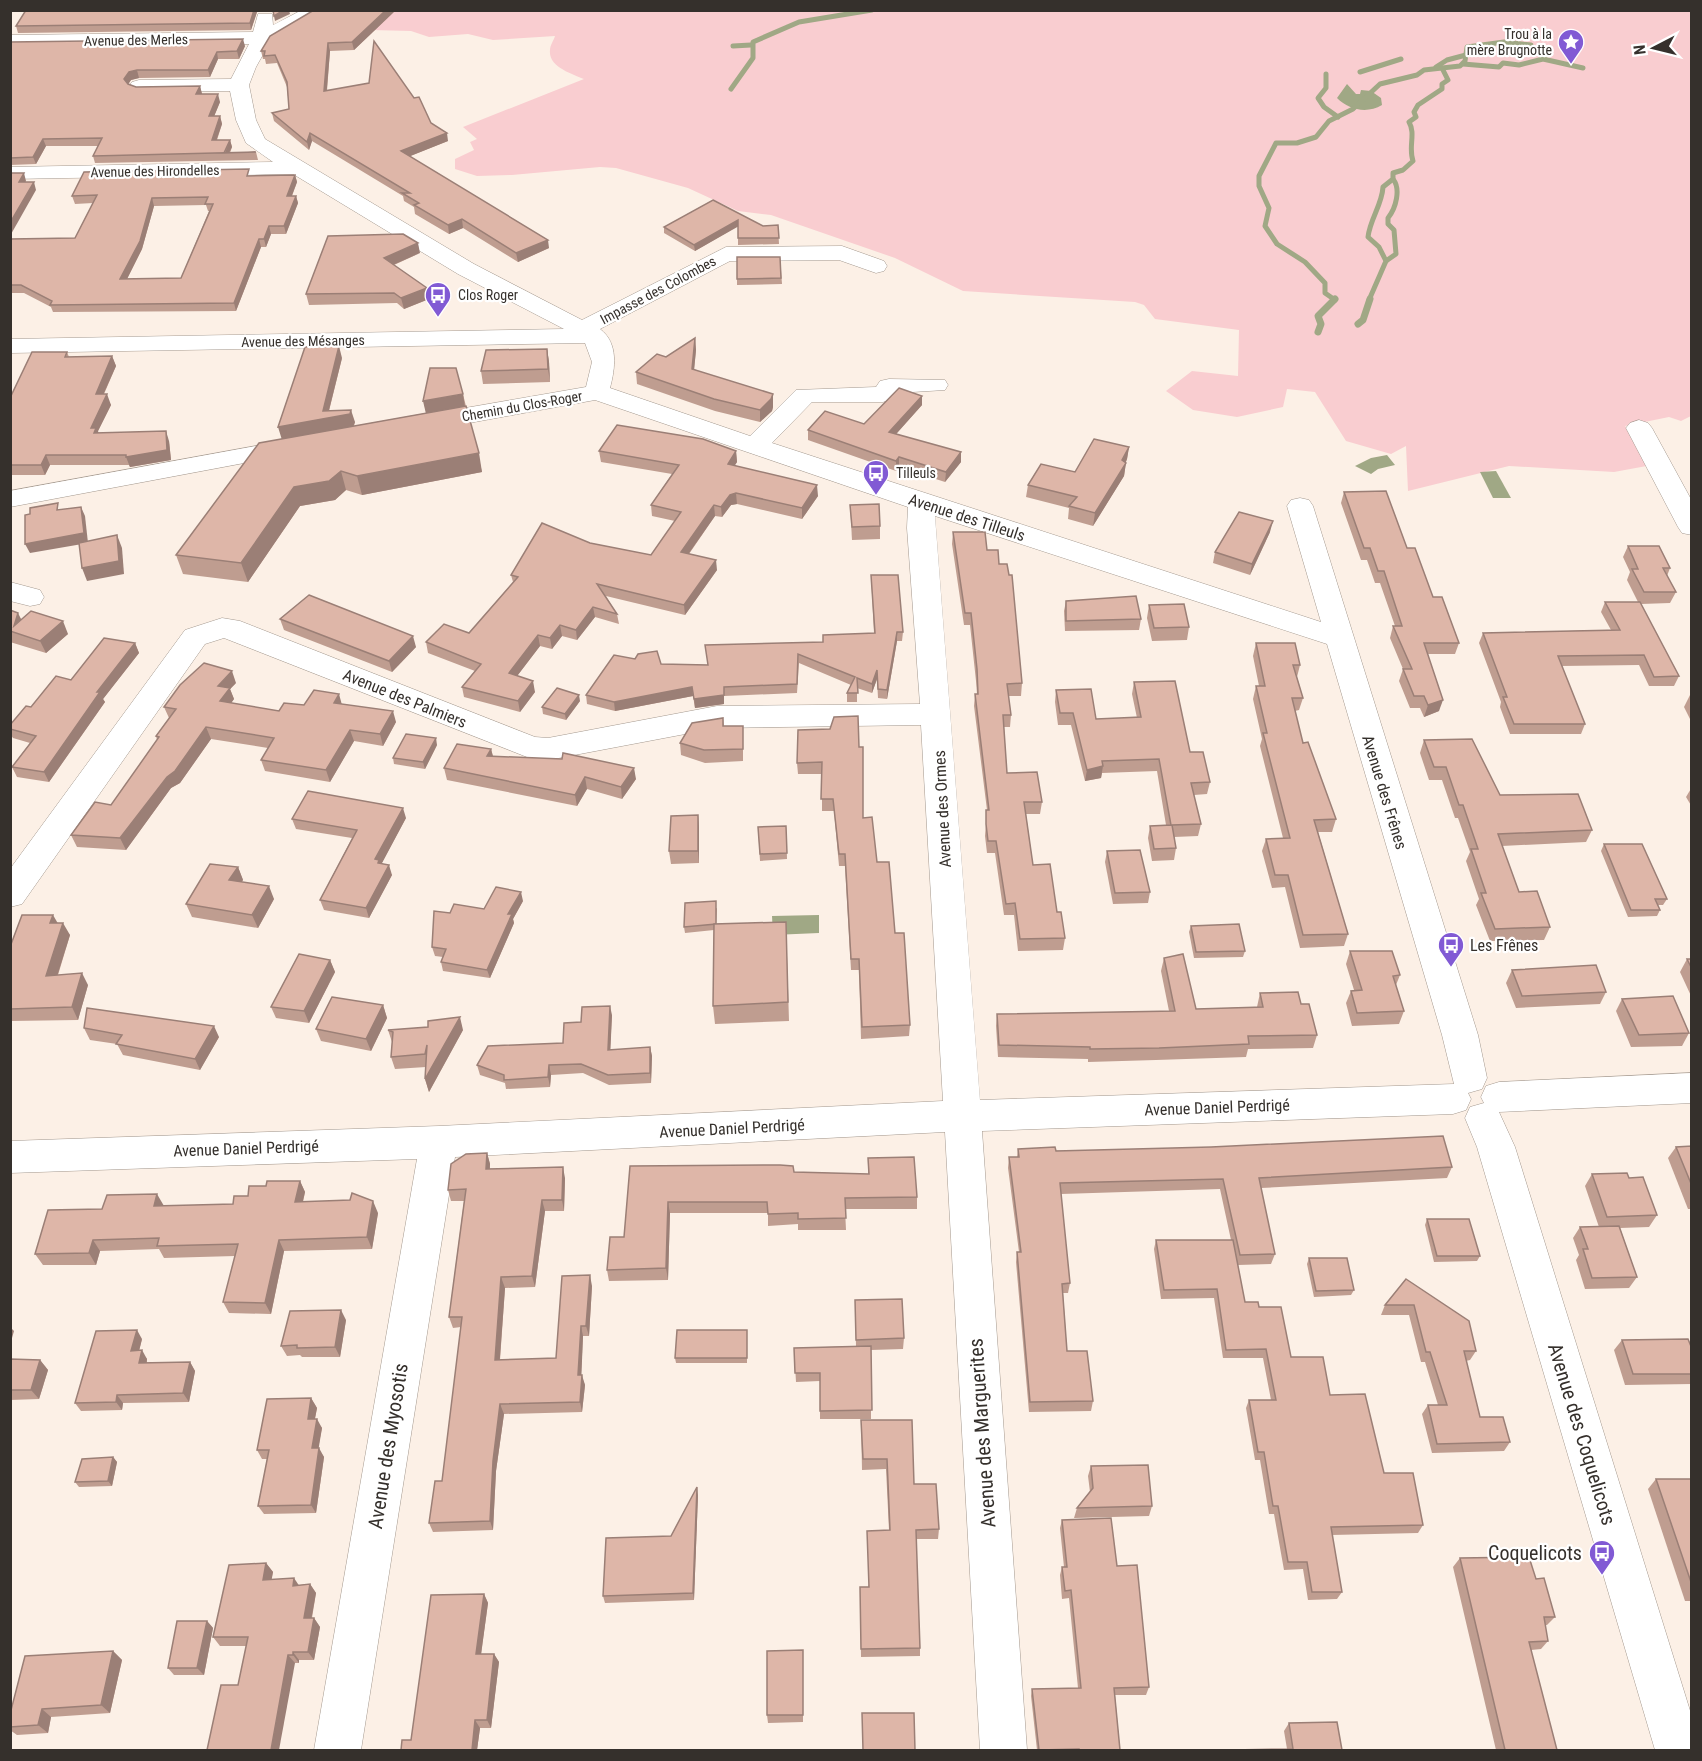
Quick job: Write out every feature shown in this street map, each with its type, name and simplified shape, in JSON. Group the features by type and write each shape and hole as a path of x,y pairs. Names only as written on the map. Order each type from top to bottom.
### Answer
{"street":[{"path":"269,10 264,22 262,38 239,85 246,120 256,143 466,269 582,328"},
{"path":"262,38 317,10"},
{"name":"Avenue des Merles","path":"10,41 262,38"},
{"path":"139,86 239,85"},
{"name":"Avenue des Hirondelles","path":"10,173 299,168"},
{"name":"Impasse des Colombes","path":"582,328 726,254 842,253 876,266"},
{"name":"Avenue des Mésanges","path":"10,330 582,328"},
{"name":"Avenue des Mésanges","path":"10,346 582,328"},
{"name":"Chemin du Clos-Roger","path":"404,427 597,392 604,362 582,328"},
{"path":"755,446 805,395 883,394 889,386 936,385"},
{"name":"Avenue des Tilleuls","path":"597,392 922,502 1339,638"},
{"path":"1639,428 1692,527"},
{"path":"10,499 313,444"},
{"name":"Avenue des Ormes","path":"922,502 921,528 936,714 960,1116"},
{"name":"Avenue des Frênes","path":"1300,506 1460,1035 1476,1098"},
{"name":"Avenue des Palmiers","path":"10,895 195,637 222,628 230,628 532,748 548,749 717,717 936,714"},
{"name":"Avenue Daniel Perdrigé","path":"10,1156 439,1142 960,1116 1692,1088"},
{"name":"Avenue des Coquelicots","path":"1476,1098 1496,1147 1678,1750"},
{"name":"Avenue des Marguerites","path":"960,1116 1004,1750"},
{"name":"Avenue des Myosotis","path":"338,1750 439,1142"}],"shaded area":[{"path":"339,10 1691,11 1691,416 1681,421 1669,417 1625,426 1652,465 1614,472 1509,466 1408,491 1406,446 1391,454 1346,441 1315,392 1287,389 1283,407 1237,417 1193,410 1166,391 1192,371 1238,376 1239,330 1155,319 1144,305 1135,302 963,291 895,258 771,215 738,211 688,188 616,168 600,167 477,176 455,169 455,159 474,150 470,142 477,139 463,127 584,79 562,69 553,61 550,50 555,36 493,40 468,34 429,37 411,31 291,28"},
{"path":"1347,84 1356,94 1360,94 1361,90 1371,91 1381,98 1382,105 1364,110 1353,108 1342,102 1337,98"},
{"path":"1387,455 1395,465 1378,469 1371,474 1355,466 1371,458"},
{"path":"1496,471 1511,498 1493,498 1480,472"},
{"path":"819,915 819,933 773,935 772,916"}],"building":[{"path":"26,10 254,10 250,23 16,26"},
{"path":"273,10 284,10 274,16"},
{"path":"314,10 386,10 352,42 328,43 324,91 369,83 374,41 414,98 419,97 431,123 447,133 401,151 548,240 516,253 462,219 448,225 414,205 419,203 402,193 410,193 310,133 307,142 272,113 289,109 287,82 275,55 264,56 265,51 261,51 270,36"},
{"path":"243,39 237,51 217,52 208,70 137,70 129,72 124,79 128,84 136,87 200,86 196,94 218,94 209,116 220,116 212,140 230,140 224,153 93,156 102,138 43,139 33,157 10,158 10,42"},
{"path":"249,169 247,176 295,175 287,196 296,196 284,226 269,226 264,239 259,239 234,303 50,305 52,301 21,285 10,285 10,239 75,238 97,195 72,196 84,172","holes":["208,197 205,204 213,204 181,278 120,279 140,241 152,198"]},
{"path":"10,173 24,173 19,182 34,182 10,223"},
{"path":"713,200 763,226 778,225 779,238 738,238 738,220 694,245 664,227"},
{"path":"403,234 418,243 384,258 427,288 401,298 394,293 306,294 328,236"},
{"path":"737,257 780,257 781,278 737,279"},
{"path":"695,338 692,369 773,394 771,399 760,410 714,399 636,372 657,354 666,357"},
{"path":"339,346 323,411 351,410 350,414 278,427 305,347"},
{"path":"547,349 548,369 481,371 486,350"},
{"path":"32,352 67,352 65,357 112,356 96,394 107,394 91,428 96,428 94,433 166,431 167,450 126,457 126,455 46,455 41,465 10,465 10,398"},
{"path":"430,368 456,368 463,394 423,401"},
{"path":"899,388 922,396 889,432 961,452 946,472 899,457 896,461 808,430 825,411 864,424"},
{"path":"466,406 479,453 357,476 341,471 329,481 294,487 241,563 176,555 259,443"},
{"path":"617,425 703,439 736,451 728,464 817,485 802,508 736,493 730,495 721,507 714,505 681,552 716,560 684,605 597,584 617,614 593,607 576,630 560,625 550,638 538,635 509,673 533,681 518,701 462,687 481,664 426,642 444,624 469,633 518,577 511,575 542,523 590,543 651,555 681,512 651,505 679,465 599,451"},
{"path":"1094,439 1129,447 1122,460 1126,463 1095,513 1069,506 1077,497 1028,485 1041,464 1075,472"},
{"path":"1386,491 1407,548 1415,548 1433,597 1442,597 1459,643 1424,643 1443,700 1428,705 1424,696 1414,696 1403,669 1412,669 1393,626 1402,626 1384,571 1378,571 1370,548 1364,548 1344,492"},
{"path":"58,503 57,510 81,507 84,533 25,544 25,515 30,514 30,508"},
{"path":"879,504 880,526 852,527 850,505"},
{"path":"1239,512 1273,521 1252,564 1215,552"},
{"path":"953,532 985,532 987,550 998,550 999,564 1007,564 1009,575 1012,575 1022,683 1007,684 1011,715 1003,715 1007,773 1037,772 1042,802 1024,802 1033,865 1050,864 1057,912 1061,912 1065,938 1020,939 1015,903 1006,904 996,841 988,841 986,810 989,810 975,694 978,694 977,669 971,613 965,613"},
{"path":"117,535 119,561 82,568 79,543"},
{"path":"1628,546 1659,546 1670,568 1663,568 1676,592 1644,592 1632,569 1638,569"},
{"path":"871,575 898,575 903,632 897,632 887,690 878,689 877,670 872,684 857,678 858,693 847,693 855,677 798,654 797,684 724,687 724,695 694,699 692,687 614,702 586,695 614,655 635,659 638,654 657,651 661,664 708,665 705,645 823,642 823,635 875,633"},
{"path":"309,595 413,636 389,661 280,619"},
{"path":"1136,596 1141,619 1066,621 1066,601"},
{"path":"1605,602 1640,602 1679,676 1654,677 1644,655 1558,656 1585,724 1514,724 1503,697 1507,697 1483,633 1620,630"},
{"path":"1184,604 1189,627 1154,628 1149,605"},
{"path":"10,610 18,613 14,626 31,611 63,621 40,641 10,631"},
{"path":"104,638 135,643 97,692 100,692 44,772 12,767 36,736 10,729 10,725 26,706 31,707 56,676 71,680"},
{"path":"1256,643 1295,643 1300,665 1293,665 1303,698 1292,698 1303,743 1308,742 1336,819 1314,820 1348,934 1303,935 1288,875 1275,875 1266,839 1290,838 1263,733 1267,733 1256,686 1265,686"},
{"path":"204,663 232,671 218,686 230,688 220,701 279,711 284,703 304,705 314,690 339,694 334,703 393,711 380,734 350,730 326,770 261,760 274,738 206,727 175,771 167,777 120,838 71,835 95,802 111,805 176,709 164,707 180,685"},
{"path":"1175,681 1190,752 1203,752 1210,782 1191,783 1201,824 1172,825 1176,848 1154,849 1150,826 1171,825 1159,759 1102,761 1103,766 1087,770 1073,713 1060,713 1056,690 1091,689 1096,719 1141,717 1134,682"},
{"path":"557,688 579,695 565,714 542,707"},
{"path":"858,716 859,747 863,747 863,818 872,817 877,862 889,862 895,933 904,933 910,1025 862,1027 859,959 851,959 845,854 839,854 833,799 821,799 822,762 797,763 798,730 830,729 834,717"},
{"path":"723,718 723,726 743,726 743,749 704,750 680,743 692,723"},
{"path":"406,734 436,738 423,762 393,758"},
{"path":"1472,739 1500,795 1578,794 1592,830 1498,834 1519,892 1537,891 1550,927 1495,929 1481,893 1486,893 1471,849 1478,849 1463,805 1459,805 1446,767 1434,767 1424,740"},
{"path":"457,744 491,749 487,756 562,759 563,753 634,768 621,787 585,777 575,795 444,768"},
{"path":"308,791 403,808 375,859 379,860 378,863 389,865 366,908 320,900 357,830 292,819"},
{"path":"698,815 698,851 669,851 671,816"},
{"path":"786,826 787,853 760,854 758,827"},
{"path":"1604,844 1642,844 1667,899 1655,899 1660,910 1631,910"},
{"path":"1140,850 1150,892 1115,893 1107,851"},
{"path":"210,864 238,867 229,880 269,886 252,915 186,904"},
{"path":"496,887 521,892 508,914 512,914 487,970 441,962 446,949 432,947 434,911 450,913 454,904 484,909"},
{"path":"716,901 716,924 684,927 685,903"},
{"path":"22,915 53,915 50,923 63,923 46,976 82,973 72,1007 10,1009 10,947"},
{"path":"786,922 788,1002 713,1006 714,924"},
{"path":"1239,924 1245,951 1196,952 1191,926"},
{"path":"1350,951 1392,951 1400,975 1393,976 1404,1011 1357,1013 1351,991 1362,990"},
{"path":"299,954 330,960 304,1011 271,1007"},
{"path":"1183,954 1196,1009 1263,1007 1260,993 1298,992 1301,1004 1309,1004 1317,1035 1248,1036 1249,1044 1159,1048 1090,1049 1090,1047 999,1045 997,1014 1175,1011 1164,958"},
{"path":"1687,959 1692,959 1692,969"},
{"path":"1596,965 1606,992 1522,996 1512,970"},
{"path":"1673,996 1689,1033 1639,1035 1622,999"},
{"path":"332,997 383,1005 366,1039 316,1029"},
{"path":"610,1006 608,1050 650,1047 650,1073 608,1075 581,1064 549,1065 548,1077 504,1080 504,1075 477,1065 488,1046 563,1043 564,1023 581,1022 582,1007"},
{"path":"87,1008 214,1026 195,1059 116,1044 122,1035 84,1028"},
{"path":"460,1017 425,1079 427,1045 425,1054 391,1057 393,1032 388,1030 428,1027 428,1021"},
{"path":"1443,1136 1452,1167 1259,1178 1275,1254 1240,1255 1223,1179 1060,1183 1070,1283 1062,1284 1067,1351 1087,1351 1093,1401 1030,1402 1017,1252 1021,1252 1009,1157 1019,1157 1018,1149 1055,1147 1056,1151 1211,1147"},
{"path":"1692,1146 1692,1186 1676,1147"},
{"path":"487,1153 486,1169 563,1167 562,1200 542,1200 532,1276 501,1277 495,1360 556,1358 562,1276 590,1275 586,1326 581,1326 578,1375 582,1375 580,1402 500,1404 493,1461 490,1521 429,1523 435,1481 442,1481 462,1317 449,1317 466,1189 448,1190 451,1164 466,1154"},
{"path":"914,1157 917,1197 845,1198 846,1218 798,1219 798,1213 768,1214 767,1202 668,1202 666,1268 607,1270 610,1237 624,1237 630,1166 780,1165 793,1166 794,1172 869,1174 868,1158"},
{"path":"1627,1173 1629,1178 1643,1177 1657,1215 1607,1217 1592,1174"},
{"path":"267,1181 300,1181 295,1202 350,1200 352,1193 373,1201 367,1237 279,1240 265,1303 223,1302 238,1244 157,1246 159,1238 93,1240 89,1253 35,1254 48,1210 102,1209 107,1195 157,1194 154,1206 233,1204 234,1196 248,1196 249,1186 266,1186"},
{"path":"1427,1219 1469,1219 1480,1256 1437,1256"},
{"path":"1619,1226 1637,1277 1592,1278 1583,1249 1588,1249 1580,1227"},
{"path":"1156,1240 1233,1240 1245,1302 1258,1302 1259,1307 1281,1307 1291,1357 1323,1357 1330,1395 1365,1394 1384,1473 1413,1473 1423,1525 1331,1527 1342,1592 1312,1592 1307,1562 1288,1562 1278,1506 1273,1506 1264,1452 1258,1452 1249,1400 1276,1400 1266,1349 1226,1350 1217,1289 1164,1290"},
{"path":"1309,1258 1347,1258 1354,1290 1316,1291"},
{"path":"1406,1279 1469,1321 1476,1351 1464,1351 1480,1417 1503,1417 1510,1442 1437,1444 1428,1405 1447,1405 1430,1352 1426,1352 1414,1305 1385,1305"},
{"path":"902,1299 904,1338 856,1340 855,1300"},
{"path":"341,1310 335,1347 281,1346 290,1311"},
{"path":"137,1330 131,1351 142,1350 139,1363 190,1362 183,1393 117,1395 116,1402 75,1403 96,1331"},
{"path":"677,1330 747,1330 747,1358 675,1358"},
{"path":"1688,1339 1692,1349 1692,1374 1633,1374 1622,1340"},
{"path":"871,1346 872,1410 820,1411 820,1373 795,1373 794,1348"},
{"path":"10,1359 40,1360 31,1390 10,1390"},
{"path":"311,1398 308,1419 317,1419 312,1448 319,1448 311,1505 258,1506 269,1450 257,1450 267,1399"},
{"path":"861,1420 912,1420 914,1484 936,1484 939,1529 916,1530 920,1648 861,1649 860,1587 869,1587 867,1531 890,1530 887,1459 863,1459"},
{"path":"113,1457 108,1481 75,1482 82,1459"},
{"path":"1148,1465 1152,1506 1077,1508 1093,1488 1091,1466"},
{"path":"1656,1479 1692,1479 1692,1585"},
{"path":"697,1487 693,1593 603,1596 606,1538 671,1536"},
{"path":"1111,1518 1117,1566 1137,1565 1149,1687 1114,1688 1120,1750 1039,1750 1032,1689 1081,1688 1071,1590 1065,1591 1062,1567 1067,1567 1062,1520"},
{"path":"1529,1557 1536,1579 1544,1578 1555,1617 1544,1617 1548,1641 1529,1642 1557,1750 1505,1750 1460,1558"},
{"path":"266,1563 263,1580 294,1578 293,1586 310,1584 304,1618 314,1618 308,1652 293,1652 293,1655 288,1655 271,1750 207,1750 221,1685 238,1685 248,1637 213,1637 229,1565"},
{"path":"484,1594 476,1654 494,1654 487,1720 475,1720 472,1750 401,1750 402,1740 411,1740 431,1595"},
{"path":"177,1621 207,1621 197,1668 168,1668"},
{"path":"803,1650 803,1715 767,1715 767,1651"},
{"path":"113,1651 101,1705 42,1709 38,1725 10,1727 10,1714 25,1656"},
{"path":"862,1713 914,1713 915,1750 863,1750"},
{"path":"1337,1722 1342,1750 1231,1750 1293,1749 1289,1723"}],"waterway":[{"path":"731,89 753,58 753,42 799,22 872,10"},
{"path":"1466,55 1467,47 1504,42 1531,45"},
{"path":"733,46 751,45"},
{"path":"1436,67 1447,60 1466,55"},
{"path":"1442,68 1460,66 1465,61 1466,55"},
{"path":"1360,72 1401,59"},
{"path":"1463,64 1499,67 1503,63 1519,65 1543,59 1583,68"},
{"path":"1338,117 1353,109 1380,84 1417,75 1424,70 1442,68"},
{"path":"1393,179 1393,173 1403,170 1413,161 1412,131 1409,122 1416,117 1414,112 1418,105 1442,89 1442,84 1448,80 1442,68"},
{"path":"1326,74 1326,88 1318,98 1324,107 1338,117"},
{"path":"1334,300 1325,293 1325,283 1305,262 1277,244 1265,226 1269,208 1259,186 1259,176 1276,143 1297,143 1316,137 1329,121 1338,117"},
{"path":"1386,261 1379,247 1368,237 1381,200 1383,187 1393,179"},
{"path":"1386,261 1396,254 1394,230 1388,224 1388,218 1397,198 1397,188 1393,179"},
{"path":"1369,300 1386,261"},
{"path":"1358,324 1363,320 1370,299"},
{"path":"1318,332 1321,324 1318,316 1334,300"}],"place":[{"name":"Trou à la mère Brugnotte","path":"1571,65"},
{"name":"Clos Roger","path":"438,318"},
{"name":"Tilleuls","path":"876,496"},
{"name":"Les Frênes","path":"1451,968"},
{"name":"Coquelicots","path":"1602,1576"}]}
